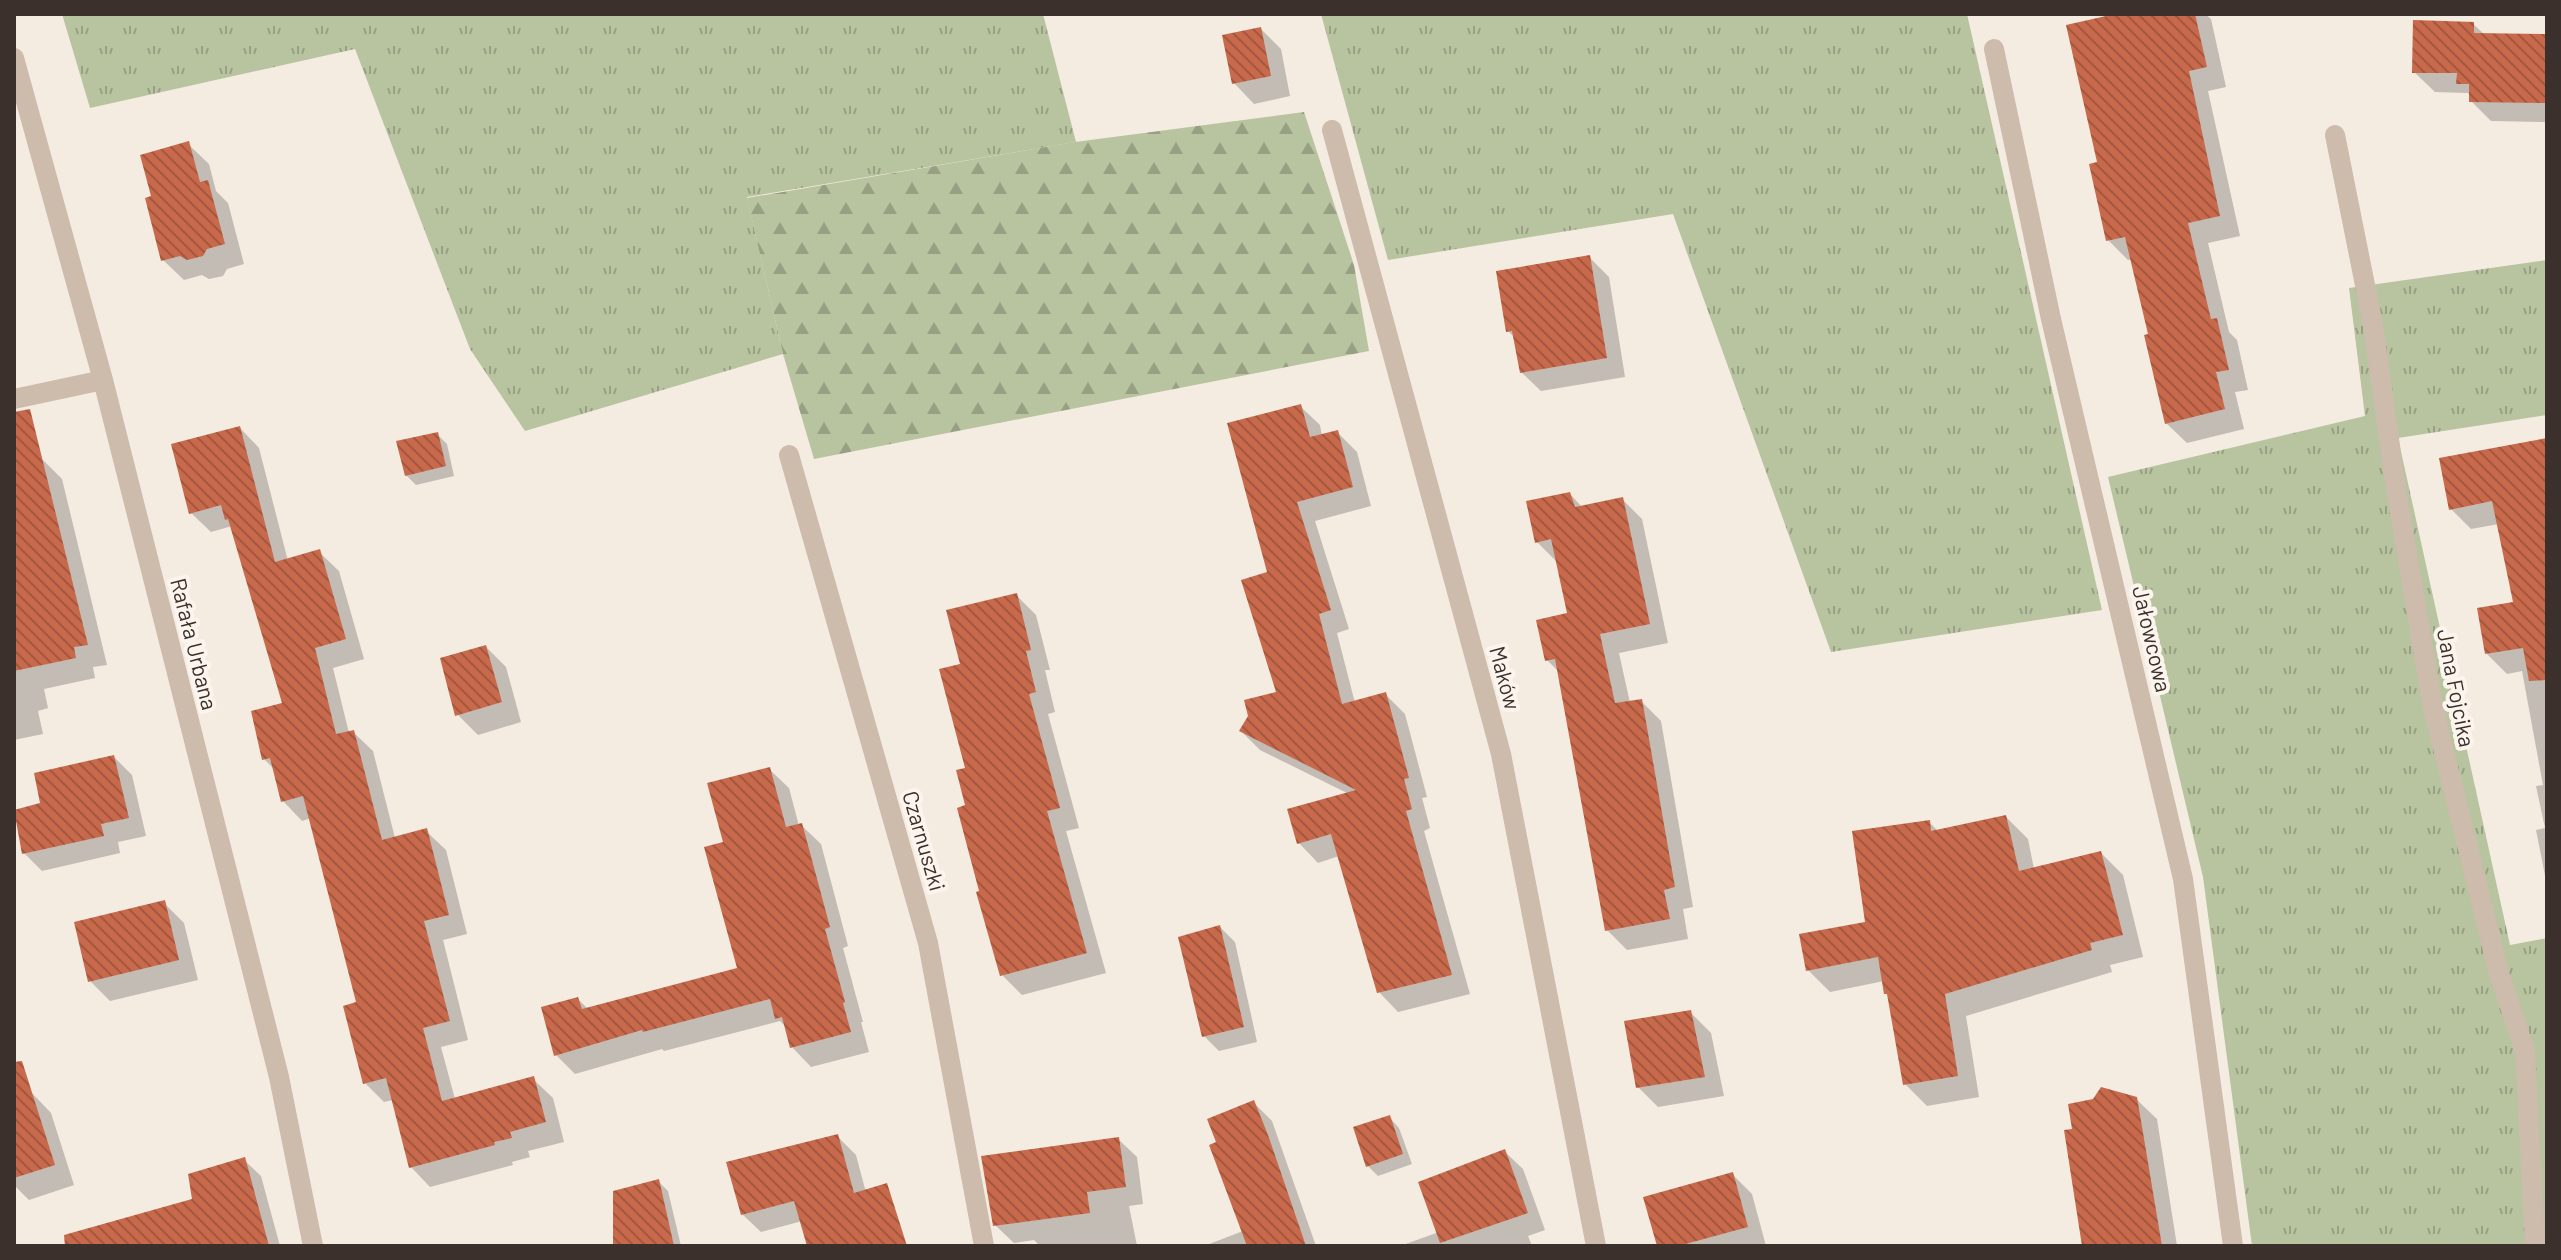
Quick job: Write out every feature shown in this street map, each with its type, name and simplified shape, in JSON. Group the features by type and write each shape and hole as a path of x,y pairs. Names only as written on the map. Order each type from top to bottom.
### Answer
{"street":[{"name":"Jałowcowa","path":"1994,49 2051,319 2183,879 2233,1246"},
{"name":"Rafała Urbana","path":"14,58 103,380 279,1077 313,1246"},
{"name":"Maków","path":"1332,130 1501,754 1596,1246"},
{"name":"Jana Fojcika","path":"2335,135 2373,325 2396,489 2433,707 2499,974 2525,1051 2535,1246"},
{"path":"14,399 103,380"},
{"name":"Czarnuszki","path":"789,455 928,943 984,1246"}],"green space":[{"path":"62,14 1043,14 1076,142 747,197 783,354 525,431 470,349 355,49 90,108"},
{"path":"1321,14 1967,14 2102,610 1831,652 1673,214 1388,260"},
{"path":"1304,112 1354,265 1369,351 814,459 783,354 747,198 1075,142"},
{"path":"2547,260 2547,415 2398,438 2510,945 2547,938 2547,1246 2252,1246 2203,877 2108,477 2365,416 2349,288"}],"building":[{"path":"2115,14 2195,14 2207,67 2189,71 2220,216 2188,223 2211,319 2217,318 2229,370 2216,372 2225,409 2165,424 2125,237 2106,241 2089,164 2097,162 2066,25"},
{"path":"2413,20 2474,22 2474,33 2547,34 2547,103 2469,102 2469,84 2456,84 2457,73 2412,73"},
{"path":"1261,27 1271,76 1232,84 1222,35"},
{"path":"189,141 200,182 208,180 225,244 207,249 203,256 187,260 180,256 161,261 145,198 151,196 140,155"},
{"path":"1590,255 1607,358 1520,373 1512,331 1506,332 1496,271"},
{"path":"1301,404 1310,437 1338,430 1353,487 1297,502 1331,610 1319,614 1342,704 1386,692 1409,778 1404,779 1412,809 1406,811 1452,975 1377,993 1331,834 1297,844 1287,809 1356,790 1239,731 1248,716 1244,700 1276,692 1241,580 1267,572 1227,423"},
{"path":"30,409 88,645 74,647 76,658 14,671 14,412"},
{"path":"240,426 275,562 320,549 346,639 315,648 336,734 354,730 382,840 427,828 449,915 424,921 450,1021 423,1028 442,1101 534,1076 546,1122 510,1132 512,1138 494,1142 495,1145 409,1168 386,1078 363,1084 343,1006 356,1002 303,796 281,802 270,758 262,760 251,711 282,703 228,519 225,520 221,505 189,514 171,444"},
{"path":"438,432 446,466 405,476 396,441"},
{"path":"2547,438 2547,680 2529,681 2523,648 2485,654 2477,608 2513,602 2492,501 2449,510 2439,458"},
{"path":"1570,492 1575,507 1623,497 1650,624 1600,634 1615,703 1642,699 1675,887 1664,890 1670,919 1605,931 1555,659 1545,661 1536,620 1567,613 1551,539 1535,543 1526,501"},
{"path":"1017,593 1031,650 1026,651 1036,692 1029,694 1060,808 1047,811 1087,953 1000,976 976,892 979,891 957,808 965,805 956,770 965,768 939,669 960,664 946,610"},
{"path":"486,645 502,702 455,716 440,658"},
{"path":"114,755 129,818 101,824 104,836 22,854 14,810 40,803 34,773"},
{"path":"770,767 786,827 802,823 830,927 825,929 851,1032 790,1048 782,1017 775,1019 770,999 642,1030 554,1056 541,1007 578,997 582,1009 737,968 704,847 723,842 707,783"},
{"path":"2006,815 2019,871 2101,851 2123,935 2090,943 2092,950 1945,994 1958,1076 1903,1085 1878,957 1806,971 1799,934 1865,922 1852,831 1930,820 1931,831"},
{"path":"165,900 179,960 88,982 74,922"},
{"path":"1220,925 1244,1027 1202,1037 1178,937"},
{"path":"1691,1010 1705,1077 1636,1088 1624,1021"},
{"path":"22,1061 55,1165 14,1178 14,1062"},
{"path":"2101,1087 2137,1097 2162,1246 2082,1246 2064,1130 2072,1129 2068,1104 2093,1099"},
{"path":"1254,1100 1306,1246 1247,1246 1209,1145 1216,1142 1207,1119"},
{"path":"1390,1115 1403,1154 1366,1167 1353,1127"},
{"path":"838,1134 854,1193 887,1183 907,1246 807,1246 794,1201 741,1215 726,1162"},
{"path":"1119,1137 1126,1187 1087,1192 1090,1213 993,1226 981,1156"},
{"path":"1505,1149 1528,1213 1440,1243 1418,1182"},
{"path":"245,1157 269,1246 65,1246 64,1235 192,1199 188,1174"},
{"path":"1733,1172 1748,1227 1678,1246 1657,1246 1643,1197"},
{"path":"659,1179 674,1246 613,1246 613,1191"}]}
